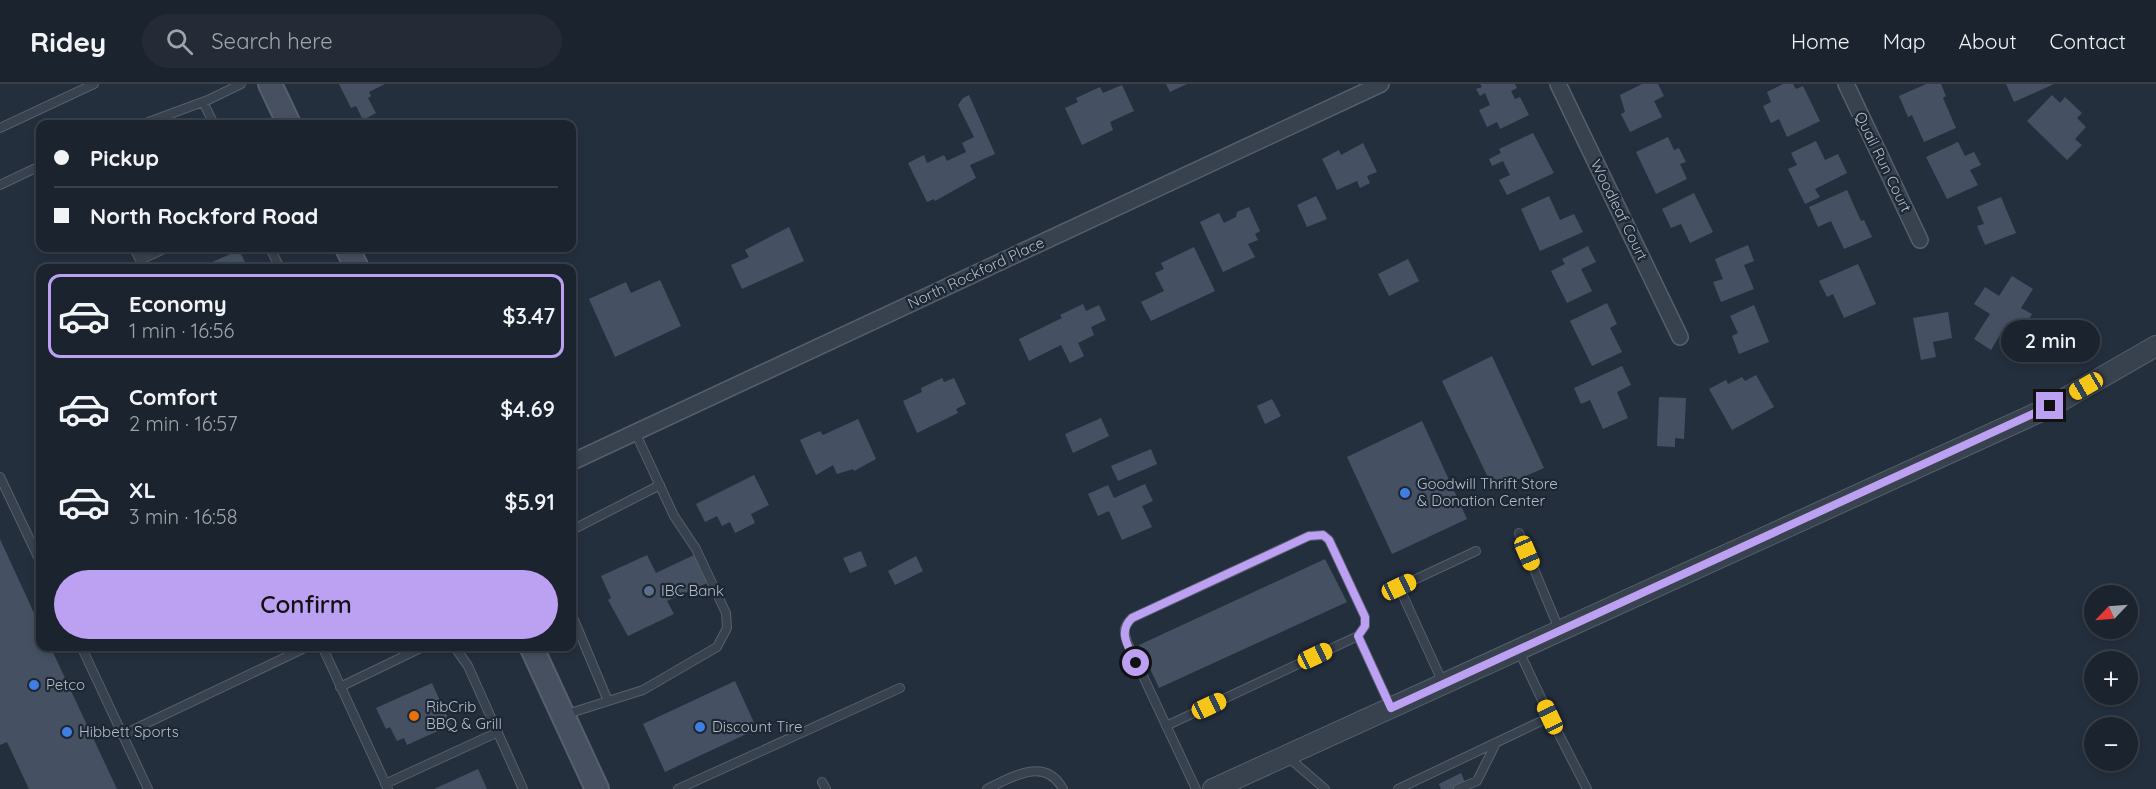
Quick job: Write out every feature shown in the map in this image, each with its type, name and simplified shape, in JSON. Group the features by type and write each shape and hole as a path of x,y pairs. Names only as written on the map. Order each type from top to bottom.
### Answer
{"main road":[{"path":"270,84 287,120"},
{"path":"533,651 597,789"}],"street":[{"name":"North Rockford Place","path":"576,460 1381,84"},
{"name":"Woodleaf Court","path":"1558,84 1680,337"},
{"name":"Quail Run Court","path":"1845,84 1920,240"},
{"path":"1213,789 2050,406 2156,346"}],"lane":[{"path":"0,128 94,84"},
{"path":"154,120 203,102 241,84"},
{"path":"203,102 212,120"},
{"path":"0,185 36,168"},
{"path":"136,252 142,264"},
{"path":"140,260 157,252"},
{"path":"563,716 643,690 717,647 727,628 726,613 696,549 674,516 635,432"},
{"path":"0,477 36,553"},
{"path":"576,528 660,485"},
{"path":"1519,533 1560,631"},
{"path":"1166,726 1358,636 1365,626 1365,617 1329,540 1323,535 1316,534 1142,613 1126,623 1124,632 1166,726 1196,789"},
{"path":"1443,684 1399,587 1476,551"},
{"path":"576,625 608,701"},
{"path":"1358,636 1391,708"},
{"path":"1518,650 1587,789"},
{"path":"83,651 148,789"},
{"path":"123,735 299,651"},
{"path":"324,651 386,786 498,732"},
{"path":"340,687 414,651"},
{"path":"457,651 468,666 523,789"},
{"path":"678,789 900,688"},
{"path":"1405,788 1550,717"},
{"path":"1458,789 1477,781 1496,743"},
{"path":"1286,756 1325,789"},
{"path":"987,789 1029,770 1047,772 1063,789"}],"building":[{"path":"339,84 385,84 369,92 371,96 368,98 376,113 363,120 356,106 351,108"},
{"path":"1166,84 1187,84 1170,92"},
{"path":"1480,84 1515,84 1517,88 1511,91 1515,99 1520,97 1529,115 1500,129 1497,122 1487,127 1479,110 1490,105 1485,93 1480,96 1476,89 1482,87"},
{"path":"1642,84 1658,84 1664,96 1654,101 1662,117 1630,132 1621,114 1625,112 1620,95"},
{"path":"1783,84 1793,84 1796,89 1803,86 1820,121 1787,137 1779,119 1771,123 1763,106 1771,102 1767,92"},
{"path":"1926,84 1941,84 1946,96 1943,98 1956,128 1924,142 1912,115 1908,117 1899,96"},
{"path":"2006,84 2054,84 2014,102"},
{"path":"1122,85 1134,111 1110,122 1113,130 1082,145 1065,108 1078,102 1076,98 1100,87 1103,93"},
{"path":"969,95 995,154 970,165 976,178 935,201 934,199 927,202 908,163 924,155 927,163 944,155 947,161 966,152 962,143 974,137 958,105 963,98"},
{"path":"2052,95 2060,103 2065,97 2082,113 2077,118 2086,127 2075,139 2082,145 2067,160 2027,121"},
{"path":"1533,133 1554,173 1507,195 1499,180 1510,175 1503,161 1492,166 1489,159 1501,153 1499,149"},
{"path":"1668,137 1674,150 1679,148 1686,162 1680,164 1687,179 1656,194 1636,152"},
{"path":"1816,141 1825,160 1838,154 1847,173 1815,189 1820,197 1805,204 1788,169 1797,165 1791,153"},
{"path":"1958,142 1965,156 1974,152 1981,165 1970,170 1978,185 1947,199 1926,157"},
{"path":"1363,143 1377,172 1367,176 1370,183 1360,188 1357,181 1337,190 1322,159 1339,150 1341,155"},
{"path":"1847,190 1861,221 1864,220 1872,237 1844,249 1831,221 1818,227 1809,207"},
{"path":"1694,193 1713,232 1690,243 1681,224 1671,228 1662,209"},
{"path":"1316,196 1327,219 1307,227 1297,205"},
{"path":"1549,196 1560,220 1574,214 1583,232 1540,251 1521,209"},
{"path":"2001,197 2016,233 1985,245 1977,226 1984,224 1977,207"},
{"path":"1249,207 1260,231 1255,234 1258,240 1248,244 1255,257 1223,272 1200,222 1219,213 1224,223 1236,217 1237,212"},
{"path":"789,227 804,261 742,289 731,265 749,257 745,250"},
{"path":"1748,245 1754,261 1744,265 1754,289 1721,302 1713,282 1723,279 1715,259"},
{"path":"1588,246 1596,262 1581,269 1592,291 1567,303 1551,271 1565,264 1562,259"},
{"path":"1194,247 1215,291 1151,321 1141,302 1164,291 1155,273 1164,269 1161,263"},
{"path":"235,252 240,252 246,264 208,264"},
{"path":"1408,259 1419,281 1389,296 1378,274"},
{"path":"1858,264 1876,304 1844,318 1833,294 1827,297 1819,281"},
{"path":"2012,276 2033,289 2021,308 2032,314 2021,332 2007,323 1991,350 1974,339 1990,314 1974,304 1985,287 1999,296"},
{"path":"660,280 681,326 615,357 589,299 626,282 631,293"},
{"path":"1607,303 1617,324 1610,328 1622,352 1592,366 1570,321"},
{"path":"1083,304 1086,311 1099,305 1106,320 1091,327 1094,335 1078,343 1084,356 1070,363 1061,345 1029,361 1019,339 1062,318 1060,315"},
{"path":"1754,305 1769,342 1739,354 1732,336 1738,333 1730,316"},
{"path":"1948,312 1952,338 1933,342 1936,357 1921,360 1913,318"},
{"path":"1492,356 1544,468 1494,490 1442,381"},
{"path":"1622,366 1631,385 1617,392 1628,418 1603,429 1590,400 1581,404 1574,388"},
{"path":"1756,375 1774,407 1732,430 1709,389 1726,380 1728,384 1742,377 1745,381"},
{"path":"942,378 944,382 954,378 966,404 956,409 958,413 917,433 903,401 922,392 921,388"},
{"path":"1659,397 1686,398 1684,439 1675,438 1675,447 1657,446"},
{"path":"1272,399 1281,416 1265,424 1257,406"},
{"path":"1101,418 1109,436 1073,453 1065,434"},
{"path":"858,419 876,459 854,471 853,469 837,474 833,465 816,475 800,440 820,431 823,435"},
{"path":"1422,421 1467,519 1392,554 1347,457"},
{"path":"1151,449 1157,464 1118,481 1111,466"},
{"path":"754,475 769,505 751,514 755,523 735,533 730,522 722,526 717,516 705,522 696,504"},
{"path":"1145,484 1153,501 1142,506 1152,527 1122,540 1109,511 1098,516 1088,494 1108,485 1114,498"},
{"path":"0,539 36,617 36,651 52,651 117,789 29,789 7,742 0,745"},
{"path":"861,551 867,566 850,573 843,558"},
{"name":"IBC Bank","path":"647,555 656,573 694,555 707,583 667,601 674,614 628,636 608,600 611,598 601,576"},
{"path":"916,556 923,571 895,585 888,571"},
{"path":"1325,559 1347,602 1159,688 1139,645"},
{"name":"Discount Tire","path":"735,681 757,729 665,772 643,724"},
{"name":"RibCrib BBQ & Grill","path":"432,683 451,725 407,745 404,738 397,741 390,727 386,729 376,708"},
{"path":"478,769 487,789 434,789"},
{"path":"1461,773 1468,789 1441,789 1439,784"}],"place":[{"name":"Goodwill Thrift Store & Donation Center","path":"1405,493"},
{"name":"IBC Bank","path":"649,591"},
{"name":"Petco","path":"34,685"},
{"name":"RibCrib BBQ & Grill","path":"414,716"},
{"name":"Discount Tire","path":"700,727"},
{"name":"Hibbett Sports","path":"67,732"}],"route":[{"path":"1136,663 1124,632 1126,623 1132,618 1309,536 1323,535 1329,540 1365,617 1365,626 1358,636 1391,708 2050,406"}]}
